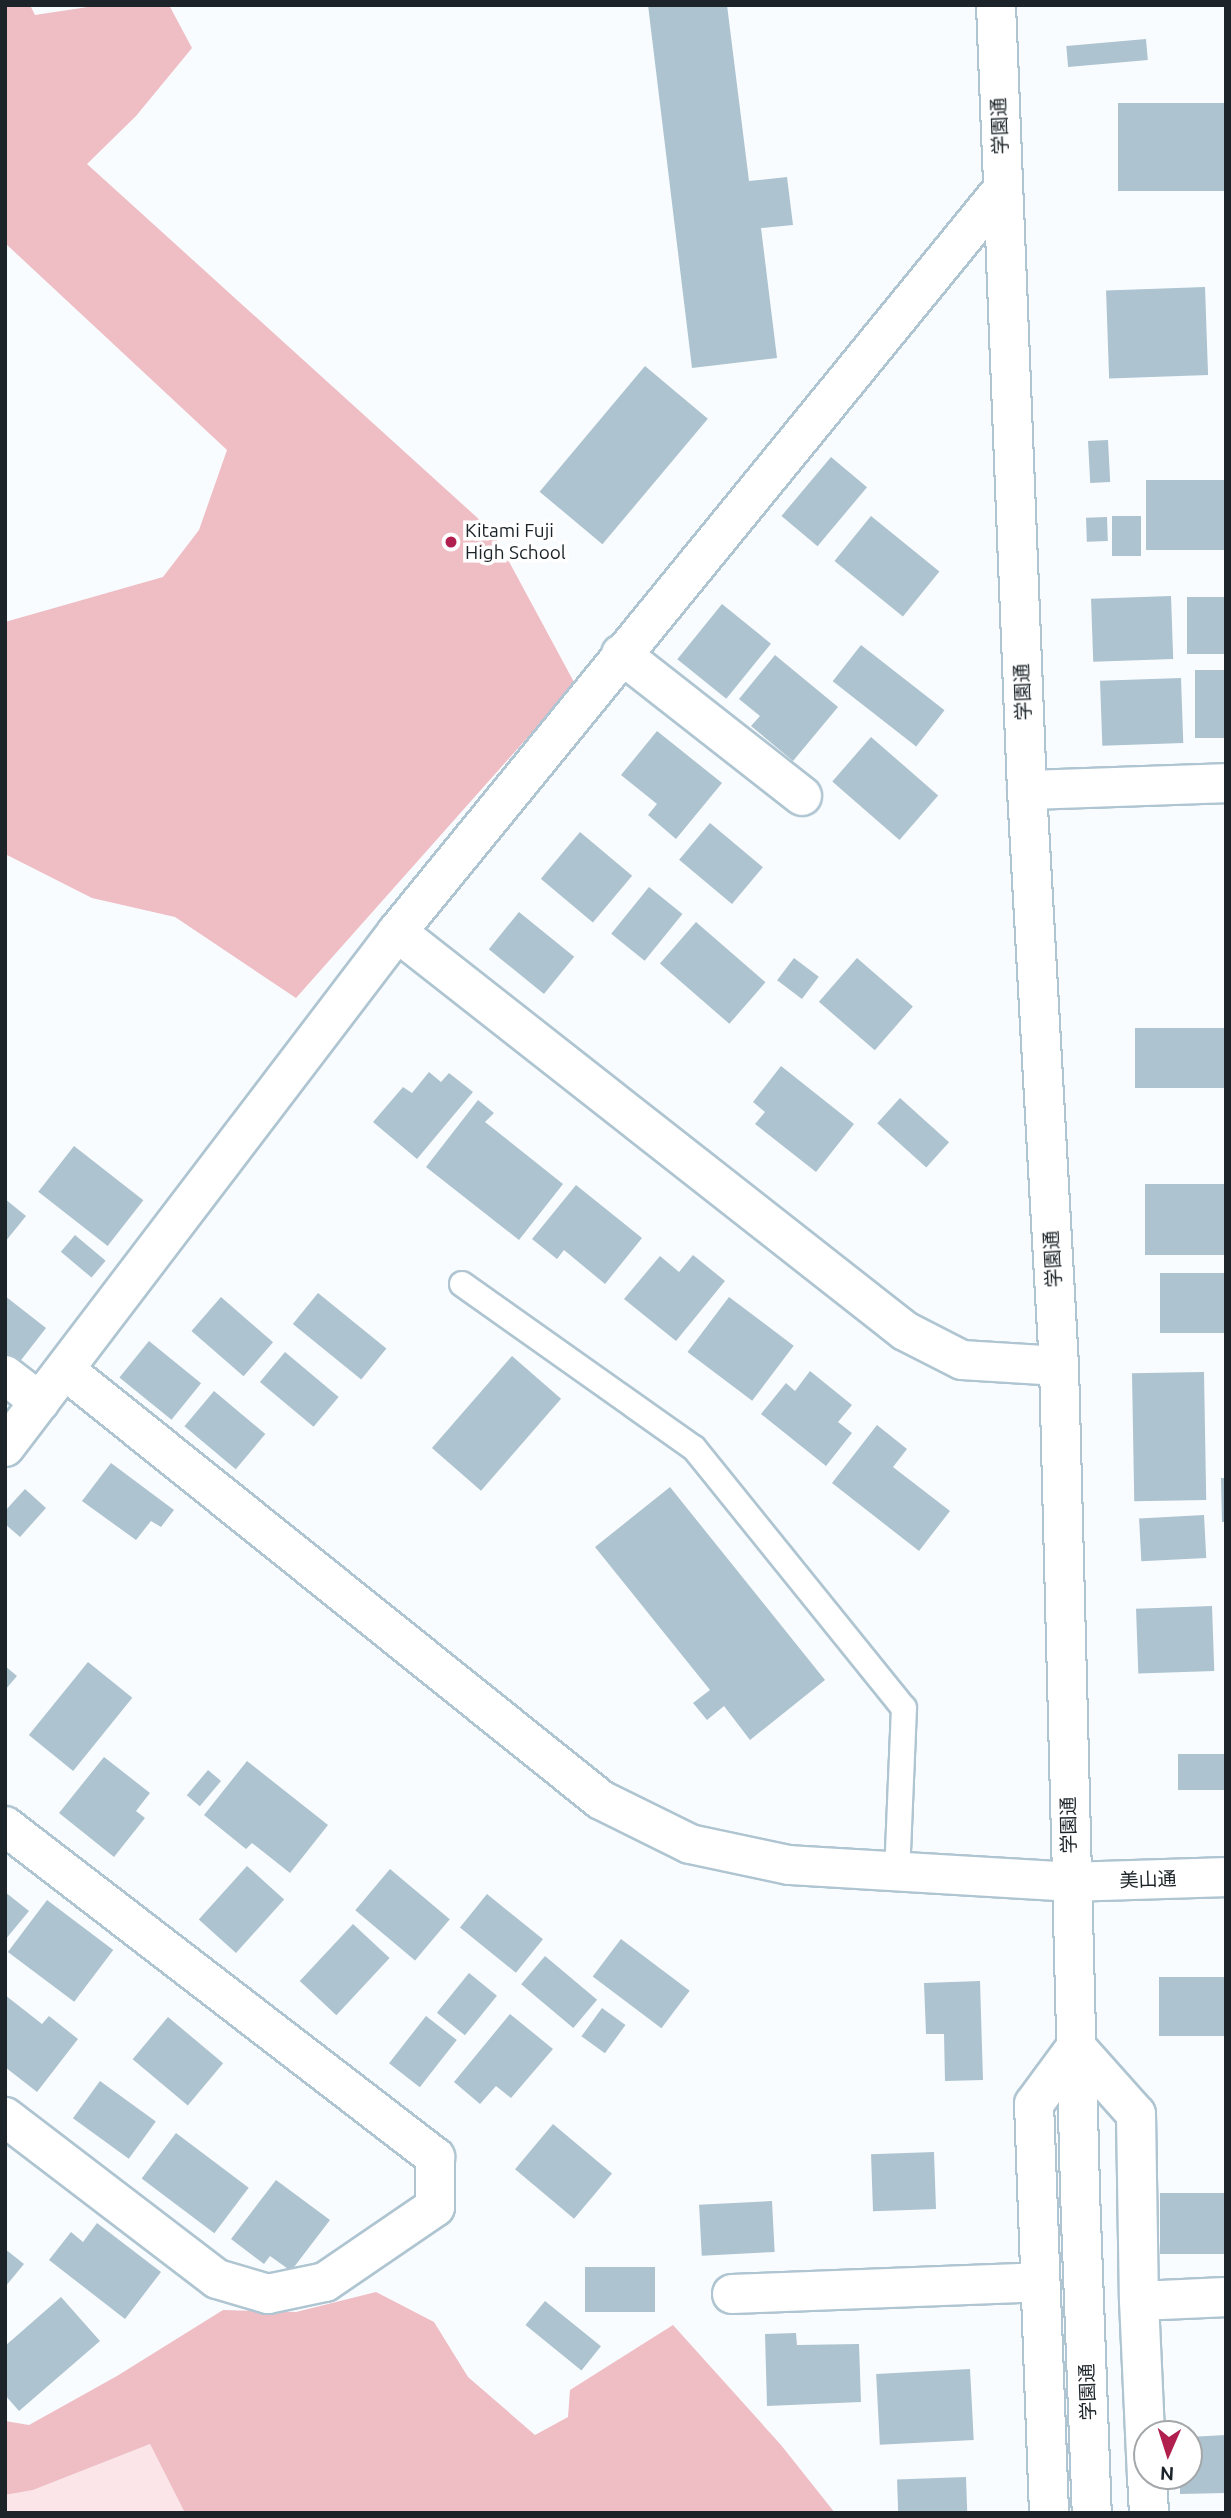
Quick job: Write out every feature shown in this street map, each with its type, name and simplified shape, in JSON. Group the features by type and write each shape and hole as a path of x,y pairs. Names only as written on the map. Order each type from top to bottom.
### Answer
{"street":[{"name":"学園通","path":"996,5 1027,790 1059,1366 1080,2192 1093,2513"},
{"path":"5,1447 397,932 1002,190"},
{"path":"621,654 802,796"},
{"path":"1027,790 1226,783"},
{"path":"397,932 905,1331 962,1360 1059,1366"},
{"name":"美山通","path":"65,1370 601,1800 690,1844 789,1865 897,1872 1071,1882 1226,1877"},
{"path":"5,1376 40,1402"},
{"path":"5,1826 435,2157 435,2207 325,2282 268,2294 217,2279 5,2117"},
{"path":"1049,2513 1034,2104 1076,2047 1136,2114 1139,2301 1144,2420"},
{"path":"732,2294 1040,2282"},
{"path":"1139,2301 1226,2297"},
{"path":"1148,2490 1149,2513"}],"lane":[{"path":"462,1284 694,1448 904,1708 897,1872"}],"shaded area":[{"path":"5,5 30,5 35,15 101,5 169,5 192,48 136,116 87,164 493,532 575,684 296,998 175,917 92,898 5,854 5,622 163,577 199,530 227,450 5,243"},
{"path":"376,2292 434,2322 468,2377 535,2435 568,2417 570,2390 673,2325 781,2445 835,2513 185,2513 150,2444 33,2490 5,2495 5,2421 29,2425 117,2376 223,2310 296,2312"},
{"path":"150,2444 185,2513 5,2513 5,2495 33,2490"}],"building":[{"path":"648,5 727,5 749,181 787,177 793,225 761,228 777,358 692,368"},
{"path":"1146,39 1148,60 1068,67 1066,46"},
{"path":"1118,103 1226,103 1226,191 1118,191"},
{"path":"1205,287 1208,375 1109,378 1106,290"},
{"path":"645,366 708,419 602,544 540,492"},
{"path":"1108,440 1110,482 1090,483 1088,441"},
{"path":"831,457 867,487 818,546 782,516"},
{"path":"1146,480 1226,480 1226,550 1146,550"},
{"path":"871,516 939,571 903,616 834,561"},
{"path":"1112,516 1141,516 1141,556 1112,556"},
{"path":"1107,517 1108,541 1087,542 1086,518"},
{"path":"1171,596 1173,659 1093,662 1091,599"},
{"path":"1187,597 1226,597 1226,654 1187,654"},
{"path":"722,604 771,644 726,699 677,659"},
{"path":"861,645 945,710 916,747 833,681"},
{"path":"775,655 838,707 793,761 751,726 760,716 739,699"},
{"path":"1195,670 1226,670 1226,738 1195,738"},
{"path":"1181,678 1183,743 1102,746 1100,681"},
{"path":"657,731 722,783 676,839 648,815 657,804 621,775"},
{"path":"871,737 938,795 899,840 832,782"},
{"path":"710,823 763,867 732,904 679,860"},
{"path":"580,832 632,876 593,922 541,879"},
{"path":"649,887 682,914 645,961 611,934"},
{"path":"519,912 574,957 544,994 489,949"},
{"path":"696,922 765,982 729,1024 660,964"},
{"path":"794,958 819,977 802,999 777,980"},
{"path":"857,958 913,1007 875,1050 819,1002"},
{"path":"1135,1028 1226,1028 1226,1088 1135,1088"},
{"path":"781,1066 854,1124 816,1172 755,1124 765,1112 753,1102"},
{"path":"429,1072 441,1082 449,1073 473,1092 417,1159 373,1122 403,1087 412,1093"},
{"path":"900,1098 949,1142 926,1167 877,1123"},
{"path":"478,1100 494,1113 485,1122 563,1184 519,1240 426,1167"},
{"path":"74,1146 143,1200 108,1246 38,1192"},
{"path":"1145,1184 1226,1184 1226,1255 1145,1255"},
{"path":"576,1185 642,1238 605,1284 564,1250 557,1259 532,1239"},
{"path":"5,1199 26,1216 5,1242"},
{"path":"75,1235 106,1261 92,1278 61,1252"},
{"path":"693,1255 725,1281 676,1341 624,1299 660,1256 679,1272"},
{"path":"1160,1273 1226,1273 1226,1333 1160,1333"},
{"path":"318,1293 386,1348 361,1379 293,1324"},
{"path":"5,1296 46,1328 18,1364 5,1354"},
{"path":"221,1297 273,1342 244,1376 191,1331"},
{"path":"729,1297 794,1346 752,1401 687,1352"},
{"path":"149,1341 201,1383 171,1420 119,1378"},
{"path":"285,1352 339,1397 314,1427 260,1382"},
{"path":"512,1356 561,1399 481,1491 432,1448"},
{"path":"810,1371 852,1405 838,1422 852,1433 826,1466 761,1414 786,1383 795,1391"},
{"path":"1204,1372 1206,1500 1134,1501 1132,1373"},
{"path":"214,1391 265,1434 236,1469 184,1426"},
{"path":"877,1425 907,1449 893,1467 950,1511 919,1551 832,1483"},
{"path":"111,1463 174,1510 161,1527 151,1521 136,1540 82,1501"},
{"path":"1221,1478 1226,1478 1226,1522 1222,1522"},
{"path":"670,1487 825,1680 750,1740 724,1706 707,1720 693,1703 710,1690 595,1547"},
{"path":"25,1489 46,1508 20,1537 5,1524 5,1511"},
{"path":"1204,1515 1206,1558 1141,1561 1139,1518"},
{"path":"1212,1606 1214,1671 1138,1674 1136,1609"},
{"path":"88,1662 132,1698 73,1771 29,1735"},
{"path":"5,1666 17,1676 5,1690"},
{"path":"1178,1754 1226,1754 1226,1790 1178,1790"},
{"path":"104,1757 150,1793 136,1811 145,1818 114,1857 59,1813"},
{"path":"247,1761 328,1825 290,1873 252,1843 246,1849 204,1815"},
{"path":"208,1770 221,1781 200,1806 187,1795"},
{"path":"247,1866 284,1899 236,1953 199,1920"},
{"path":"390,1869 450,1919 415,1961 355,1910"},
{"path":"5,1892 29,1911 5,1940"},
{"path":"487,1894 543,1939 516,1973 460,1927"},
{"path":"47,1900 113,1950 74,2002 8,1952"},
{"path":"353,1924 390,1958 336,2015 300,1981"},
{"path":"621,1939 690,1991 661,2028 593,1977"},
{"path":"545,1956 597,2000 573,2028 521,1984"},
{"path":"469,1973 497,1996 465,2035 437,2013"},
{"path":"1159,1977 1226,1977 1226,2036 1159,2036"},
{"path":"980,1981 983,2080 945,2081 944,2034 926,2034 924,1983"},
{"path":"5,1995 42,2024 49,2016 78,2039 37,2092 5,2067"},
{"path":"602,2008 625,2025 605,2053 581,2036"},
{"path":"510,2014 553,2049 511,2098 496,2086 480,2104 454,2082"},
{"path":"426,2016 457,2040 420,2087 389,2063"},
{"path":"168,2017 223,2063 188,2105 133,2059"},
{"path":"100,2081 156,2122 129,2159 73,2118"},
{"path":"553,2124 612,2173 574,2219 515,2169"},
{"path":"176,2133 249,2188 214,2233 142,2179"},
{"path":"934,2152 936,2209 873,2211 871,2154"},
{"path":"276,2180 330,2220 291,2271 270,2256 264,2264 231,2239"},
{"path":"1160,2193 1226,2193 1226,2254 1160,2254"},
{"path":"772,2201 775,2252 702,2256 699,2205"},
{"path":"97,2223 161,2272 125,2319 49,2260 71,2232 83,2242"},
{"path":"5,2249 24,2264 5,2287"},
{"path":"585,2267 655,2267 655,2312 585,2312"},
{"path":"61,2297 100,2341 19,2411 5,2395 5,2346"},
{"path":"545,2301 601,2346 581,2370 525,2325"},
{"path":"796,2333 797,2345 859,2344 861,2402 767,2406 765,2334"},
{"path":"970,2369 974,2440 880,2445 876,2374"},
{"path":"1226,2435 1226,2493 1180,2494 1180,2490 1203,2490 1203,2436"},
{"path":"966,2477 967,2513 898,2513 897,2479"}],"place":[{"name":"Kitami Fuji High School","path":"451,542"}]}
